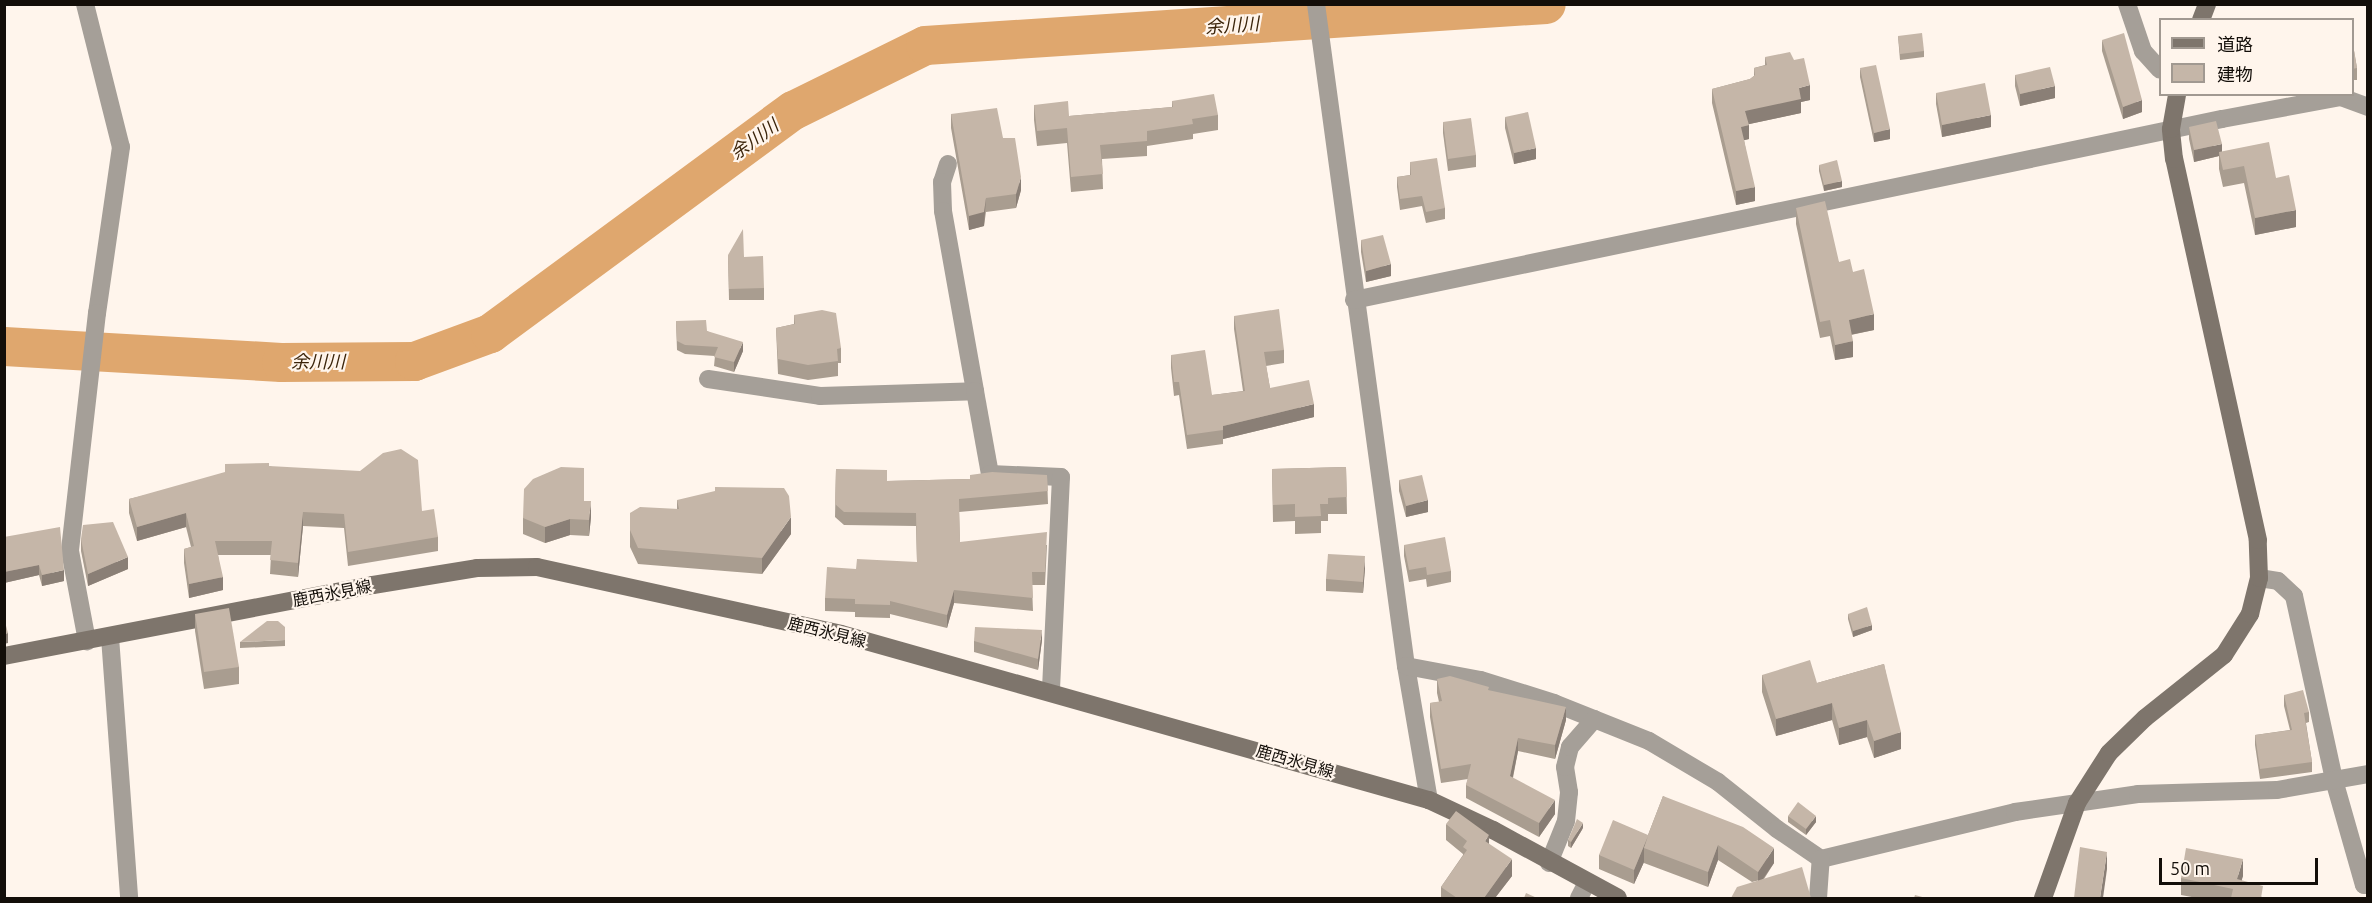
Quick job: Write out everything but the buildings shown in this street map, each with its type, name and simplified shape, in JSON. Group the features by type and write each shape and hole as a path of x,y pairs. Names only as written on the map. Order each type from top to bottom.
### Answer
{"main road":[{"path":"2043,898 2077,803 2109,753 2145,717 2224,655 2250,614 2259,578 2258,540 2180,192 2171,129 2177,96"},
{"name":"鹿西氷見線","path":"4,656 373,585 477,568 537,567 841,634 1429,800 1493,830 1549,862 1582,891 1618,898"}],"street":[{"path":"85,4 121,147 97,313 70,551 87,641"},
{"path":"1316,4 1354,300 1406,666 1429,800"},
{"path":"2128,8 2142,51 2159,69"},
{"path":"1354,300 2171,129 2341,97 2367,107"},
{"path":"948,164 942,182 943,211 990,474 1061,477 1051,692"},
{"path":"708,379 820,396 975,391"},
{"path":"2259,578 2278,581 2294,596 2334,780 2364,885 2367,885"},
{"path":"110,637 129,898"},
{"path":"1406,666 1480,680 1594,719 1648,741 1719,782 1777,829 1821,859 2015,812 2138,794 2277,790 2367,774"},
{"path":"1549,862 1566,821 1569,792 1565,767 1570,747 1594,719"},
{"path":"1818,898 1821,859"}],"waterway":[{"name":"余川川","path":"4,346 281,362 414,361 490,333 793,110 925,45 1546,4"}]}
